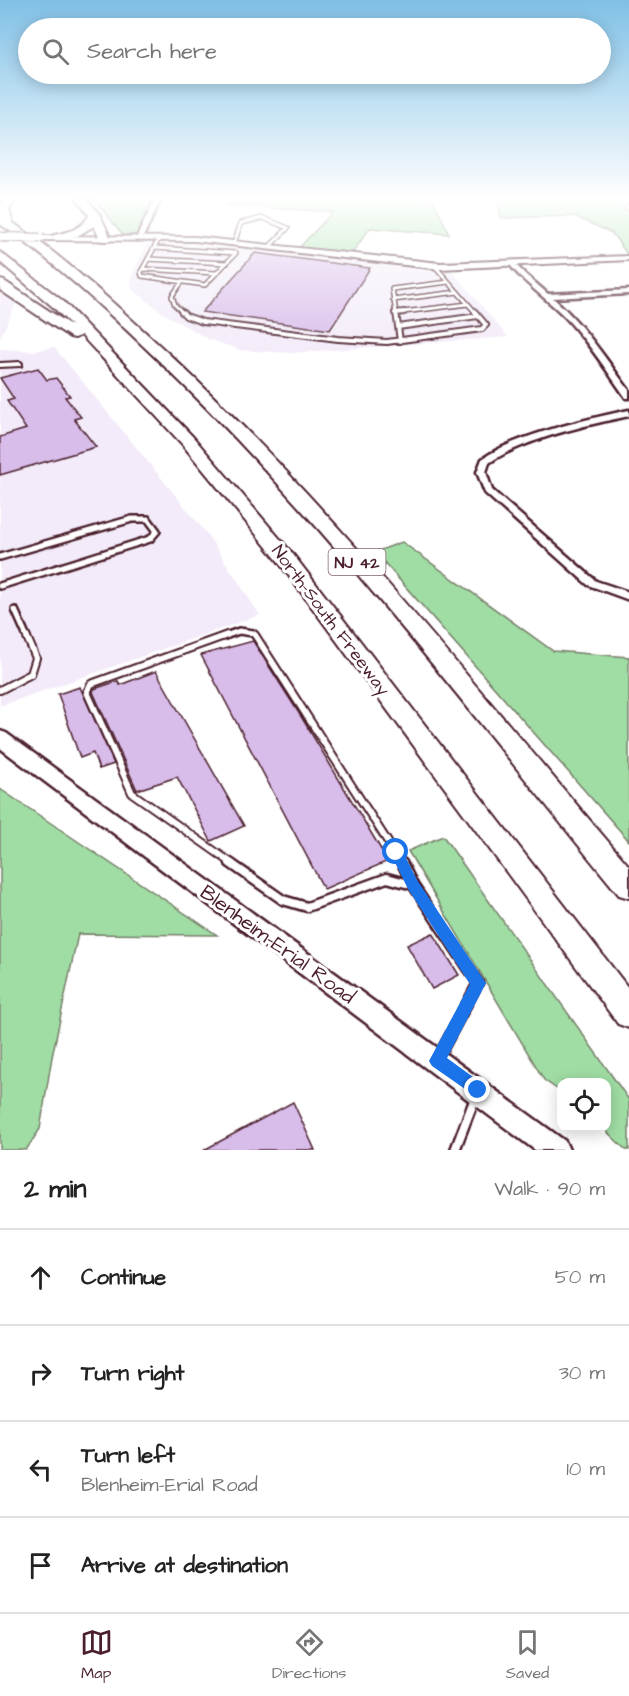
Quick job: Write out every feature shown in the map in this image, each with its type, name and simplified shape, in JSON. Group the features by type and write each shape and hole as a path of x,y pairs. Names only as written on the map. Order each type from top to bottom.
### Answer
{"highway":[{"name":"NJ 42","path":"43,253 100,299 243,434 376,584 626,882"},
{"name":"North-South Freeway","path":"0,256 58,304 112,359 188,441 285,557 629,1013"},
{"path":"0,284 112,359"}],"main road":[{"name":"Blenheim-Erial Road","path":"0,738 556,1150"}],"street":[{"path":"321,253 434,265 629,258"},
{"path":"512,264 522,277 559,307 584,334 629,396"},
{"path":"545,296 629,292"},
{"path":"629,413 580,424 508,448 491,455 484,463 481,473 488,491 592,583 629,596"}],"lane":[{"path":"151,253 142,269 142,276 205,285 236,253 231,253"},
{"path":"148,259 226,263"},
{"path":"182,282 172,296 175,305 186,316 203,322 378,342 477,332 486,325 434,265"},
{"path":"142,269 216,273"},
{"path":"400,340 392,289 449,282"},
{"path":"393,300 458,292"},
{"path":"395,313 468,304"},
{"path":"398,327 478,316"},
{"path":"0,365 20,364"},
{"path":"0,557 132,519 148,519 157,531 150,539 0,586"},
{"path":"0,690 31,674 36,658 15,610"},
{"path":"412,885 387,878 307,907 283,900 132,793 87,692 91,684 239,631 252,633 396,852 412,885 478,983 437,1061"},
{"path":"455,1150 478,1090"}],"shaded area":[{"path":"143,253 292,253 452,271 508,337 291,353 240,350 208,339 166,315 131,288 131,277"},
{"path":"0,291 17,302 0,338"},
{"path":"54,347 207,534 260,615 0,706 0,349 34,351"}],"green space":[{"path":"321,253 352,253 350,256"},
{"path":"402,542 553,651 629,657 629,841 375,552"},
{"path":"0,789 217,935 78,934 52,1057 40,1129 26,1150 0,1150"},
{"path":"443,836 629,1100 629,1150 626,1150 607,1132 611,1132 611,1078 557,1078 557,1089 544,1080 408,851"}],"building":[{"path":"255,253 370,268 330,330 202,312"},
{"path":"38,368 47,380 56,378 70,396 65,397 81,417 74,419 96,447 0,475 0,437 26,429 7,401 14,399 0,378"},
{"path":"253,641 388,861 324,889 201,655"},
{"path":"156,671 244,826 211,841 177,777 137,790 93,692 94,689 118,681 120,685"},
{"path":"80,687 114,764 99,769 93,753 80,758 58,694"},
{"path":"433,933 459,975 432,989 407,945"},
{"path":"293,1102 315,1150 204,1150"}],"route":[{"path":"396,852 412,885 478,983 437,1061 478,1090"}]}
